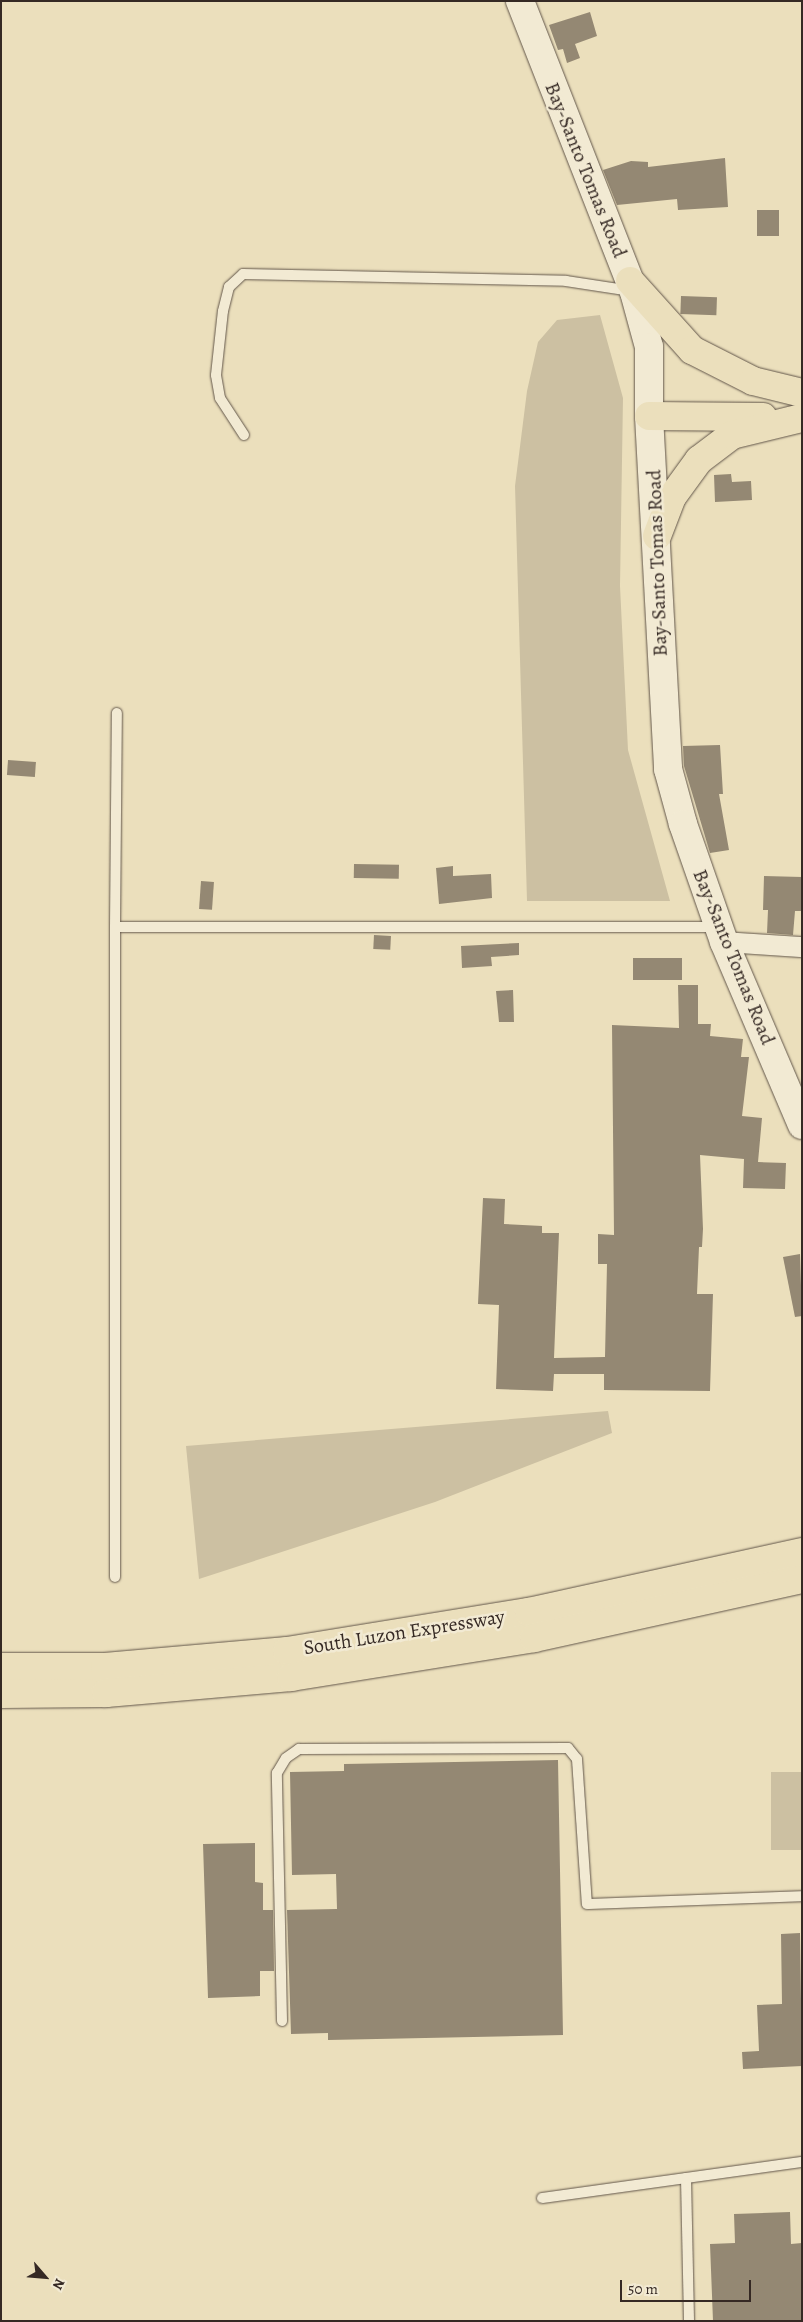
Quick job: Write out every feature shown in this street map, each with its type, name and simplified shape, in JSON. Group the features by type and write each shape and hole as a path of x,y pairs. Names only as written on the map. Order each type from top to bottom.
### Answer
{"highway":[{"path":"632,286 692,350 752,381 802,393"},
{"path":"650,408 802,401"},
{"path":"650,408 802,418"},
{"path":"657,536 672,498 699,460 732,435 802,418"},
{"name":"South Luzon Expressway","path":"1,1667 105,1667 287,1651 530,1612 802,1552"},
{"name":"South Luzon Expressway","path":"1,1694 106,1693 291,1677 534,1638 802,1579"}],"main road":[{"name":"Bay-Santo Tomas Road","path":"520,1 632,286 650,355 650,408 668,769 683,824 722,935 796,1094 802,1125"}],"street":[{"path":"722,935 802,946"}],"lane":[{"path":"244,435 220,398 216,376 222,312 229,287 243,274 566,280 632,286"},
{"path":"114,1577 115,927 118,713"},
{"path":"115,927 722,935"},
{"path":"282,2021 277,1773 286,1758 299,1749 568,1748 577,1758 587,1904 802,1896"},
{"path":"542,2198 802,2162"},
{"path":"686,2178 690,2321"}],"shaded area":[{"path":"600,315 623,398 620,586 628,750 670,901 527,901 515,486 527,391 538,342 557,320"},
{"path":"608,1411 612,1433 435,1502 199,1579 186,1446"},
{"path":"771,1772 802,1772 802,1850 771,1850"}],"building":[{"path":"590,12 597,36 575,44 580,58 567,63 563,49 558,50 549,25"},
{"path":"725,158 728,207 678,210 677,199 617,205 603,170 631,161 648,162 648,167"},
{"path":"757,210 779,210 779,236 757,236"},
{"path":"681,296 717,297 716,315 680,314"},
{"path":"731,474 732,482 751,481 752,500 715,502 714,475"},
{"path":"720,745 723,794 719,794 729,850 710,853 684,766 683,746"},
{"path":"8,760 36,762 35,777 7,775"},
{"path":"354,864 399,865 399,879 354,878"},
{"path":"453,866 453,876 491,874 492,898 439,904 436,868"},
{"path":"764,876 802,877 802,911 795,911 793,935 767,933 768,910 763,910"},
{"path":"201,881 214,882 212,910 199,909"},
{"path":"374,935 391,936 390,950 373,949"},
{"path":"519,943 519,955 491,957 492,966 462,968 461,946"},
{"path":"633,958 682,958 682,980 633,980"},
{"path":"678,985 698,985 698,1024 711,1024 710,1036 743,1039 741,1057 749,1057 742,1116 762,1118 758,1162 786,1163 785,1189 743,1188 744,1159 700,1155 703,1229 702,1247 699,1247 697,1294 713,1294 710,1391 604,1390 604,1374 554,1374 553,1391 496,1389 499,1305 478,1304 483,1198 505,1199 504,1224 542,1226 542,1233 559,1233 554,1358 605,1357 607,1264 598,1264 598,1234 614,1235 612,1025 679,1028"},
{"path":"513,990 514,1022 499,1022 496,991"},
{"path":"800,1254 802,1316 795,1317 783,1257"},
{"path":"558,1760 563,2035 328,2040 328,2033 291,2034 287,1910 337,1909 336,1874 292,1875 290,1772 344,1771 344,1764"},
{"path":"255,1843 255,1882 263,1883 263,1910 273,1910 274,1971 260,1971 260,1996 208,1998 203,1844"},
{"path":"800,1933 802,2066 743,2069 742,2052 759,2051 757,2005 782,2004 781,1934"},
{"path":"790,2212 791,2244 802,2243 802,2321 713,2321 710,2244 735,2243 734,2214"}]}
